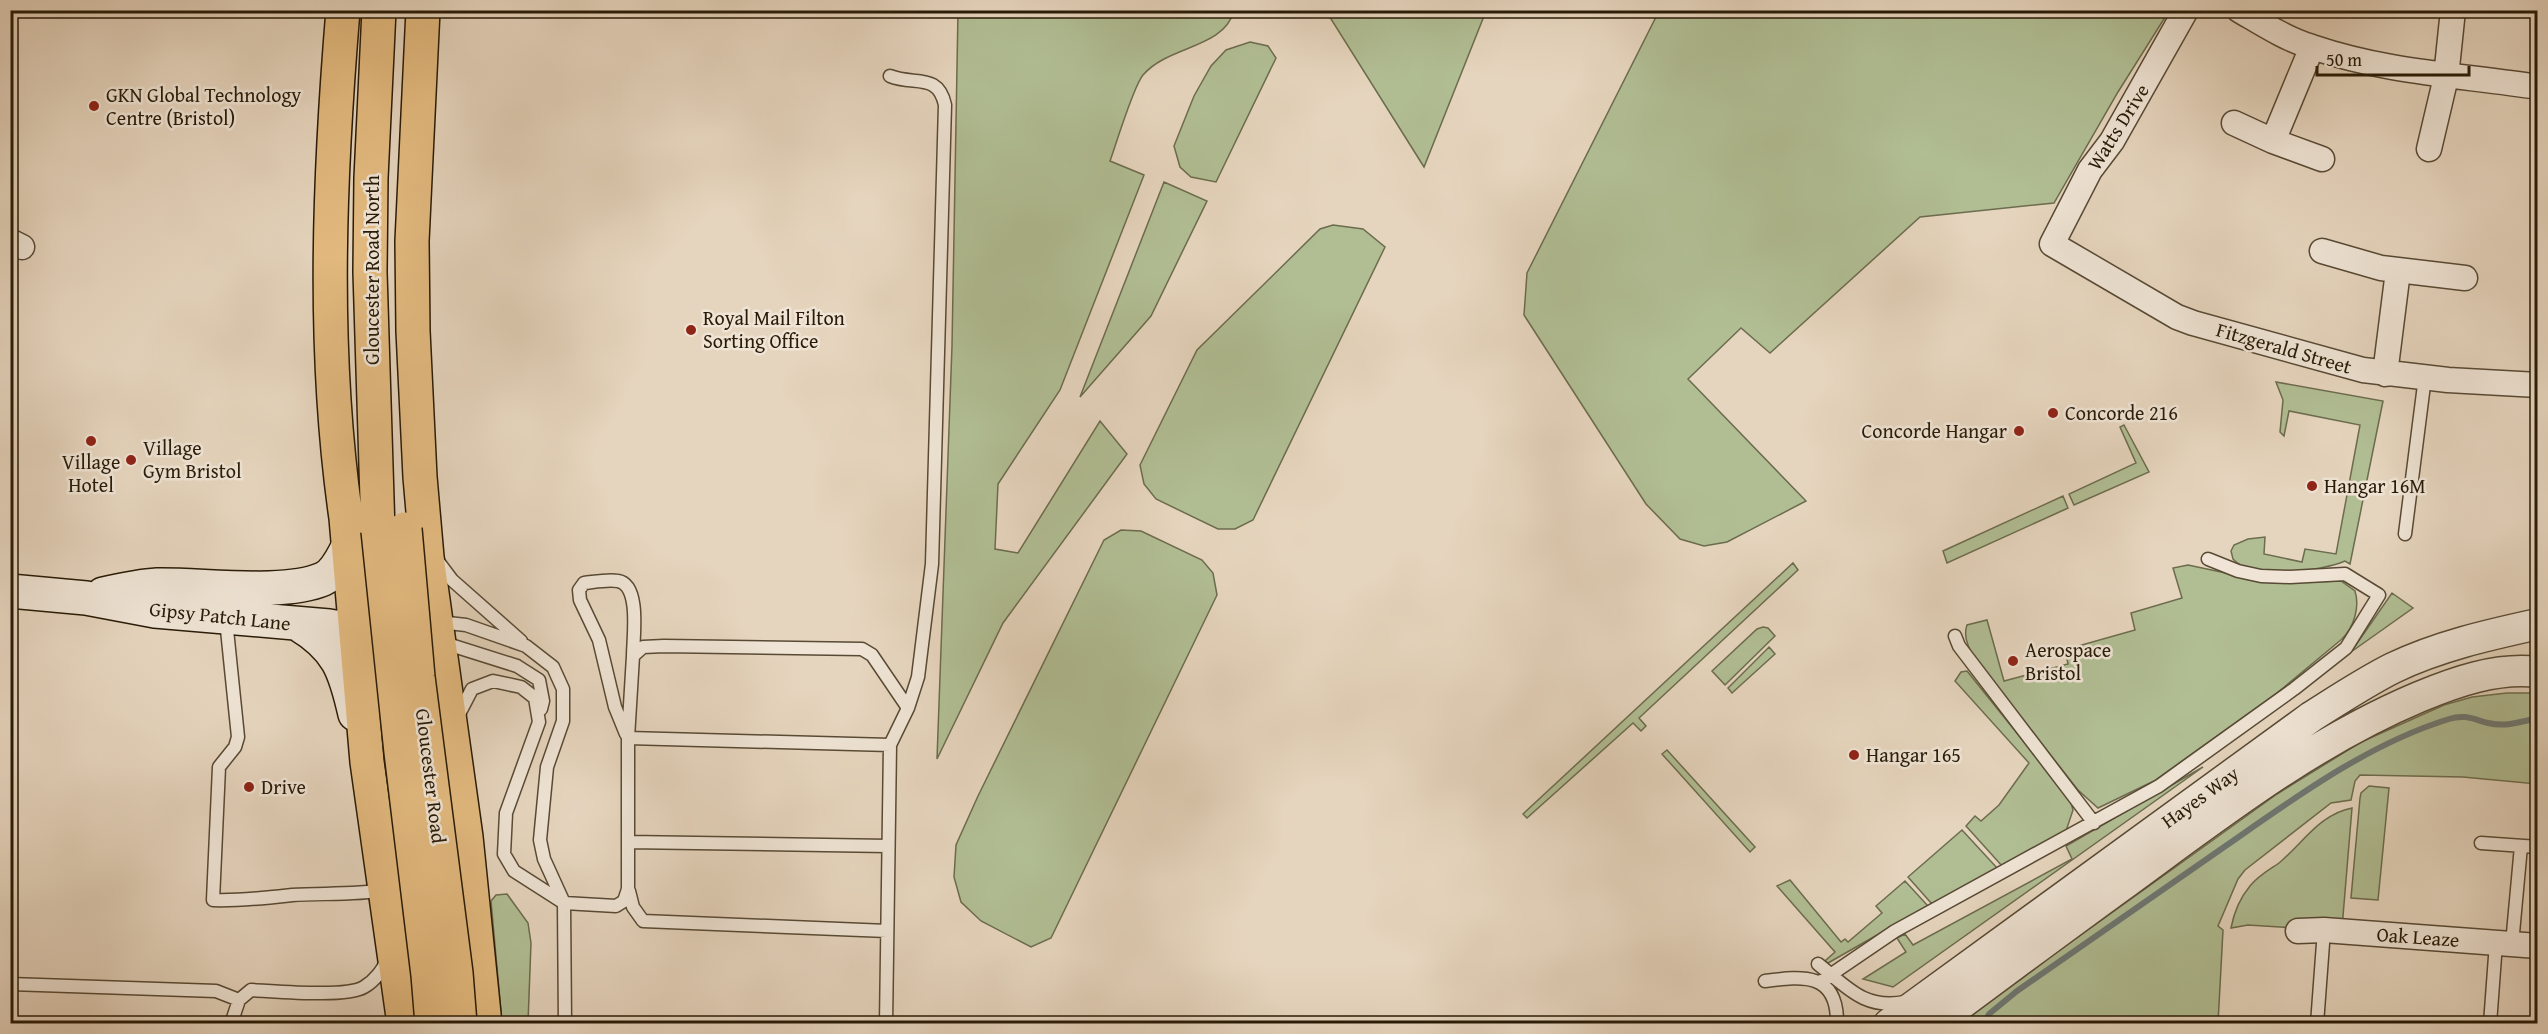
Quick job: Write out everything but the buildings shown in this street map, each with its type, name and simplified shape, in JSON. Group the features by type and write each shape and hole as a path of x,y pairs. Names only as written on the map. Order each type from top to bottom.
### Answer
{"main road":[{"path":"86,598 133,587 157,585 290,587 324,578 338,566 347,532 333,355 330,245 331,183 343,10"},
{"name":"Gloucester Road North","path":"379,10 371,178 370,272 408,530"},
{"name":"Gloucester Road North","path":"404,10 397,178 398,347 408,530"},
{"path":"367,706 402,631 408,530 413,192 423,10"},
{"path":"347,532 373,550 391,553 402,552 412,546 417,536 408,530"},
{"name":"Gloucester Road","path":"408,530 401,752 432,1023"},
{"name":"Gloucester Road","path":"408,530 418,677 456,973 460,1023"},
{"path":"347,532 402,631 451,733 466,837 485,1023"},
{"name":"Gipsy Patch Lane","path":"10,591 86,598 155,612 402,631"},
{"name":"Gipsy Patch Lane","path":"86,598 168,596 328,603 402,631"},
{"path":"298,624 319,636 330,649 347,680 367,762 404,1023"},
{"path":"367,762 367,706 378,671 391,651 405,648 425,651 435,659 402,631"}],"street":[{"name":"Watts Drive","path":"2052,244 2090,170 2112,141 2186,10"},
{"path":"2239,10 2287,37 2312,47 2385,67 2446,77 2538,87"},
{"path":"2429,149 2446,77 2453,10"},
{"path":"2273,141 2312,47"},
{"path":"2234,123 2273,141 2322,159"},
{"name":"Fitzgerald Street","path":"2052,244 2193,323 2347,367 2385,374 2538,386"},
{"path":"2322,251 2398,271 2465,278"},
{"path":"2385,374 2398,271"},
{"name":"Hayes Way","path":"1928,1010 2311,717 2394,668 2447,647 2538,624"},
{"name":"Hayes Way","path":"1889,1023 1928,1010 2298,759 2346,732 2447,686 2496,673 2538,672"},
{"name":"Oak Leaze","path":"2298,931 2324,930 2538,946"}],"lane":[{"path":"886,1023 890,745 908,708 918,677 932,564 945,105 942,94 934,85 924,81 899,80 890,76"},
{"path":"2405,534 2425,377"},
{"path":"408,530 452,580 553,667 563,689 563,721 547,766 540,840 544,859 564,903 565,1023"},
{"path":"1820,982 1895,931 2159,786 2294,689 2346,648 2379,595 2345,574 2261,576 2238,571 2208,559"},
{"path":"628,738 615,707 599,640 580,600 579,590 584,583 619,581 629,587 634,600 628,738 628,889 633,907 644,921 887,931"},
{"path":"226,619 238,737 235,747 219,767 213,900 248,901 294,895 339,895 386,890"},
{"path":"402,631 466,625 526,646"},
{"path":"402,631 517,666 539,680 543,701 539,722 506,813 504,854 514,871 564,903 616,906 624,901 628,889"},
{"path":"1955,636 1959,646 2094,823"},
{"path":"633,656 643,647 664,646 862,649 872,655 908,708"},
{"path":"451,733 462,705 472,689 493,681 521,687 535,698 539,722"},
{"path":"628,738 890,745"},
{"path":"628,842 888,846"},
{"path":"2481,843 2538,847"},
{"path":"2490,1023 2521,846"},
{"path":"2317,1023 2324,930"},
{"path":"231,1023 239,1000 251,990 346,993 363,988 379,975 394,947"},
{"path":"1818,964 1853,993 1867,1001 1928,1010"},
{"path":"1765,981 1793,978 1820,982 1827,988 1833,1000 1837,1023"},
{"path":"10,984 216,991 239,1000"}],"green space":[{"path":"958,11 1234,11 1228,23 1219,33 1154,65 1143,75 1135,90 1110,161 1144,175 1060,390 998,484 995,549 1018,553 1100,421 1127,454 1003,623 937,759 952,346"},
{"path":"1326,11 1486,11 1424,167"},
{"path":"1659,11 2169,11 2118,92 2054,203 1920,217 1770,353 1741,328 1688,379 1806,501 1727,542 1704,546 1680,539 1646,504 1524,315 1527,273"},
{"path":"1250,42 1268,46 1276,58 1216,182 1191,177 1180,167 1174,146 1194,96 1211,66 1226,50"},
{"path":"1164,182 1207,201 1151,316 1080,397"},
{"path":"1333,225 1363,229 1385,247 1253,520 1235,529 1218,529 1156,499 1144,484 1140,465 1197,350 1320,229"},
{"path":"2276,382 2383,401 2350,564 2345,561 2304,571 2271,572 2242,566 2233,559 2231,551 2234,545 2248,539 2265,537 2264,554 2302,562 2305,549 2336,554 2360,425 2289,411 2284,436 2280,432 2283,400"},
{"path":"2124,425 2149,472 2074,505 2069,494 2136,463 2120,427"},
{"path":"2063,496 2068,508 1947,563 1943,551"},
{"path":"1121,530 1141,531 1202,560 1213,573 1217,595 1051,938 1031,947 981,921 961,902 954,877 956,845 1104,540"},
{"path":"1793,563 1798,570 1639,718 1646,726 1641,731 1633,723 1527,818 1523,814"},
{"path":"2188,565 2273,583 2341,581 2355,591 2357,604 2355,616 2350,629 2342,639 2277,693 2154,781 2098,808 2078,790 1979,664 1966,641 1967,625 1987,620 2004,681 2068,664 2066,654 2072,652 2071,648 2135,630 2131,613 2182,598 2173,568"},
{"path":"2392,593 2413,608 2351,652"},
{"path":"1768,628 1775,636 1725,685 1712,671 1757,629"},
{"path":"1769,647 1775,654 1732,693 1728,688"},
{"path":"1967,671 2070,799 2073,810 2066,831 2003,867 1966,826 1975,816 1981,821 1999,805 2029,763 1955,681 1961,672"},
{"path":"2507,693 2537,693 2537,784 2463,777 2360,775 2355,781 2351,800 2331,803 2245,870 2238,879 2218,926 2223,930 2218,1023 1957,1024 2277,794 2361,742 2444,705 2472,697"},
{"path":"1667,750 1755,847 1750,852 1662,754"},
{"path":"2203,767 1893,987 1863,979 1906,952 1897,938 1905,934 1913,945 2072,859 2066,846"},
{"path":"2369,786 2389,788 2378,900 2351,898 2360,798 2361,793"},
{"path":"2352,808 2342,928 2248,925 2231,928 2243,895 2253,882 2279,863 2312,830 2330,816"},
{"path":"1962,830 1998,869 1932,904 1908,877"},
{"path":"1790,880 1841,942 1845,939 1848,942 1882,913 1876,906 1905,881 1928,906 1828,963 1825,961 1835,952 1777,886"},
{"path":"507,894 528,923 531,943 528,1023 502,1023 491,901 496,895"}],"waterway":[{"path":"1984,1024 1989,1014 2017,991 2279,809 2361,757 2390,742 2449,719 2460,717 2488,723 2513,724 2538,718"}],"place":[{"name":"GKN Global Technology Centre (Bristol)","path":"94,106"},
{"name":"Royal Mail Filton Sorting Office","path":"691,330"},
{"name":"Concorde 216","path":"2053,413"},
{"name":"Concorde Hangar","path":"2019,431"},
{"name":"Village Hotel","path":"91,441"},
{"name":"Village Gym Bristol","path":"131,460"},
{"name":"Hangar 16M","path":"2312,486"},
{"name":"Aerospace Bristol","path":"2013,661"},
{"name":"Hangar 165","path":"1854,755"},
{"name":"Drive","path":"249,787"}]}
